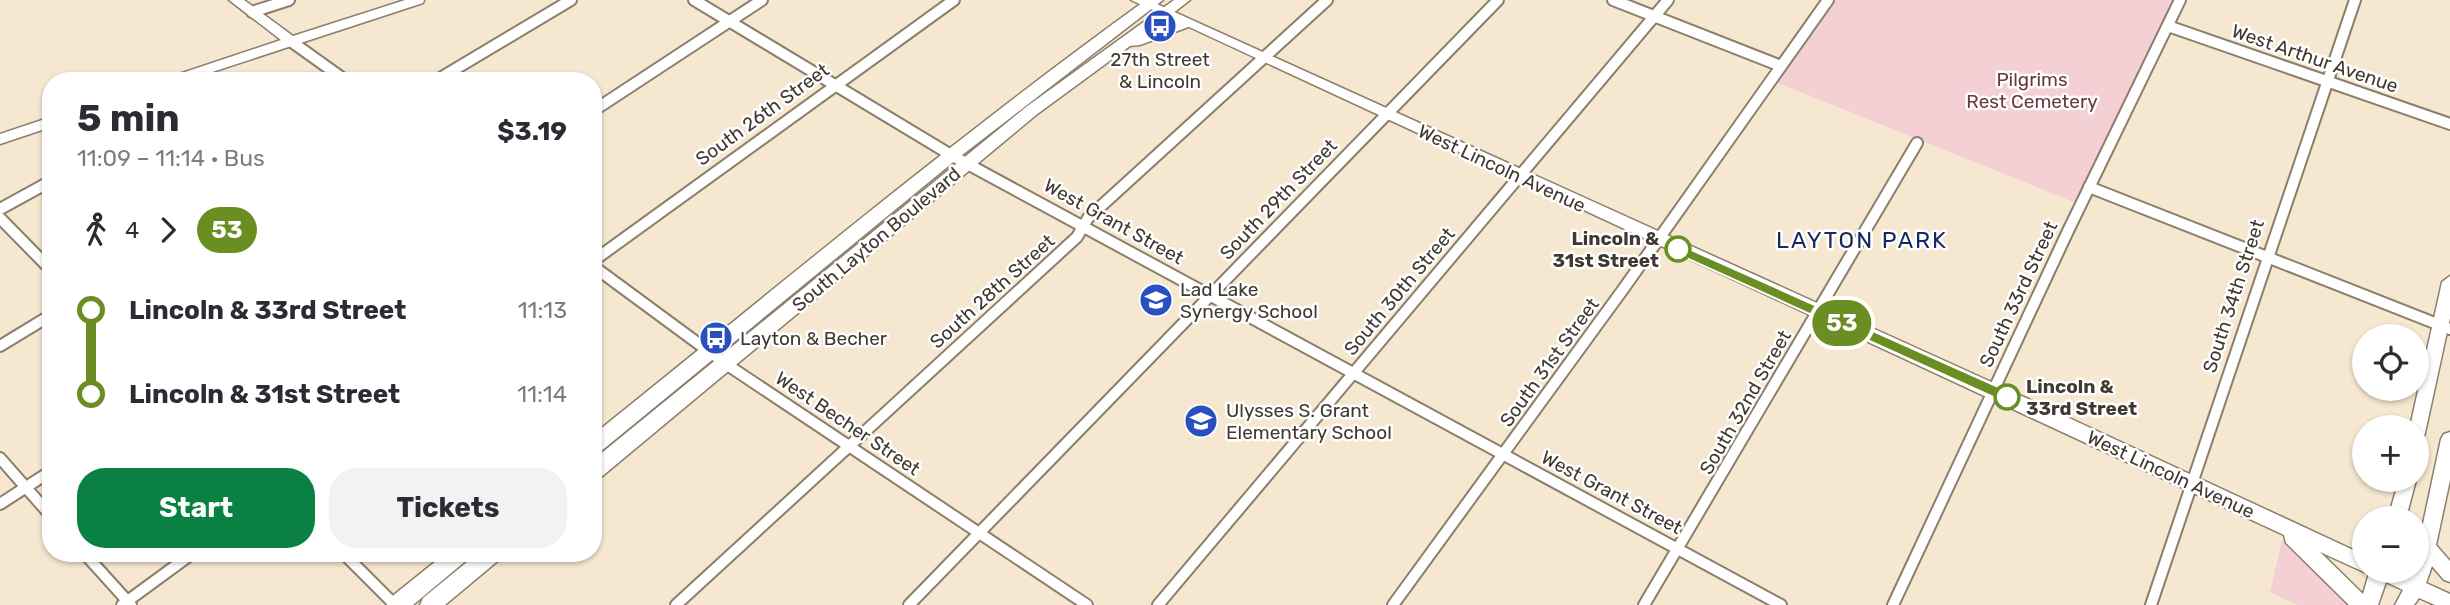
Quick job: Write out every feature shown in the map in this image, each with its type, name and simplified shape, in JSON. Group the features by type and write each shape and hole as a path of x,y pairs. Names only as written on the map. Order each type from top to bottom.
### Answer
{"main road":[{"path":"235,0 292,41"},
{"path":"199,72 418,0"},
{"path":"1152,5 1183,0"},
{"name":"West Lincoln Avenue","path":"1152,5 1263,59 1992,390 2352,559"},
{"name":"South Layton Boulevard","path":"602,465 1031,111 1115,49 1152,5"},
{"name":"South Layton Boulevard","path":"602,439 951,155 1054,75 1152,5"},
{"path":"1115,49 1186,23"},
{"path":"0,139 42,125"},
{"path":"2422,415 2446,327 2450,282"},
{"path":"2429,538 2450,439"},
{"path":"2270,521 2300,543 2362,605"},
{"path":"2429,549 2450,574"},
{"path":"396,605 450,562"},
{"path":"429,605 482,562"},
{"path":"2369,605 2376,583"},
{"path":"2405,583 2450,603"},
{"path":"2404,605 2416,583"}],"street":[{"path":"252,12 289,0"},
{"path":"450,72 571,0"},
{"name":"West Grant Street","path":"694,0 951,155 1781,605"},
{"path":"602,105 762,0"},
{"name":"South 26th Street","path":"602,254 954,0"},
{"name":"South 28th Street","path":"676,605 1077,237 1088,218 1327,0"},
{"name":"South 29th Street","path":"909,605 1498,0"},
{"path":"1614,0 1781,66"},
{"name":"South 30th Street","path":"1158,605 1668,0"},
{"name":"South 31st Street","path":"1393,605 1828,0"},
{"name":"South 33rd Street","path":"1893,605 1992,390 2180,0"},
{"name":"South 34th Street","path":"2151,605 2354,0"},
{"name":"West Arthur Avenue","path":"2168,26 2450,124"},
{"path":"292,41 334,72"},
{"name":"South 32nd Street","path":"1644,605 1917,143"},
{"path":"0,209 42,186"},
{"path":"2089,187 2446,327"},
{"path":"0,218 42,261"},
{"name":"West Becher Street","path":"602,273 709,352 1087,605"},
{"path":"0,346 42,320"},
{"path":"0,458 42,506"},
{"path":"0,505 42,477"},
{"path":"92,562 127,604 181,562"},
{"path":"352,562 396,605"}],"green space":[{"name":"Pilgrims Rest Cemetery","path":"1835,0 2173,0 2076,203 1778,83"},
{"path":"2282,540 2295,547 2354,605 2297,605 2270,592"}],"bus line":[{"name":"53","path":"1678,249 2007,397"}],"place":[{"name":"27th Street & Lincoln","path":"1160,26"},
{"name":"Lincoln & 31st Street","path":"1678,249"},
{"name":"Lad Lake Synergy School","path":"1156,300"},
{"name":"Layton & Becher","path":"716,338"},
{"name":"Lincoln & 33rd Street","path":"2007,397"},
{"name":"Ulysses S. Grant Elementary School","path":"1201,421"}],"district":[{"name":"LAYTON PARK","path":"1862,240"}]}
